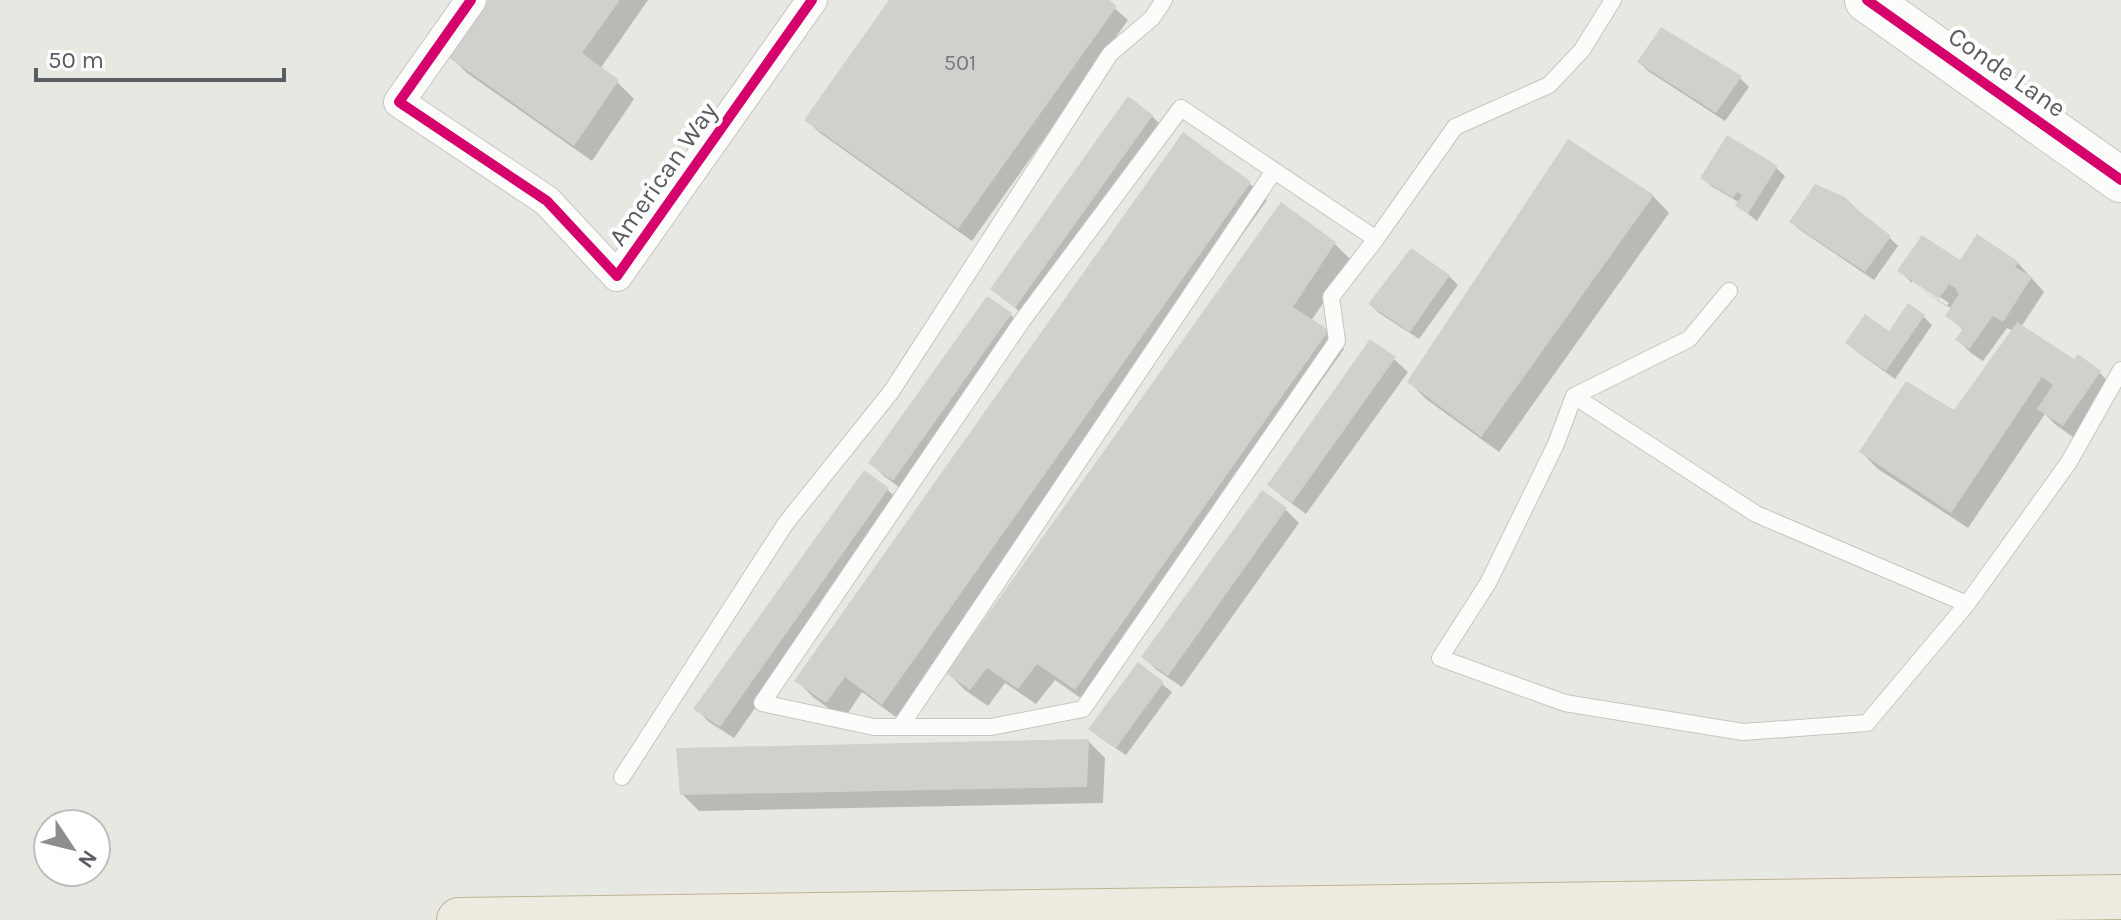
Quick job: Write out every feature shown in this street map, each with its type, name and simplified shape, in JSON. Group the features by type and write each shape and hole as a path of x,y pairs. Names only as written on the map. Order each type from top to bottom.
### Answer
{"highway":[{"path":"459,920 2121,897"}],"street":[{"name":"American Way","path":"471,0 399,102 547,201 617,276 812,0"},
{"name":"Conde Lane","path":"1867,0 2121,180"}],"lane":[{"path":"622,777 786,523 891,392 1110,54 1152,18 1164,0"},
{"path":"1376,239 1181,108 1022,321 762,703 874,727 991,727 1083,709 1337,341 1331,297 1376,239 1455,127 1549,85 1582,50 1613,0"},
{"path":"900,727 1274,171"},
{"path":"1729,291 1689,339 1574,396 1556,444 1488,583 1440,658 1565,703 1743,732 1867,723 1967,604 2069,462 2121,370"},
{"path":"1574,396 1756,514 1967,604"}],"building":[{"path":"488,0 620,0 582,53 619,80 574,146 448,57"},
{"path":"889,0 1109,0 1117,6 958,229 804,120"},
{"path":"1661,27 1742,76 1716,113 1637,62"},
{"path":"1128,96 1153,115 1015,308 990,289"},
{"path":"1183,132 1251,182 882,705 845,677 826,703 794,681"},
{"path":"1727,135 1778,166 1748,214 1735,206 1742,195 1737,192 1733,198 1700,178"},
{"path":"1568,139 1654,195 1481,437 1407,382"},
{"path":"1815,184 1845,197 1891,236 1865,272 1789,222"},
{"path":"1281,202 1336,242 1293,307 1329,330 1075,690 1037,664 1018,689 987,668 970,690 946,673"},
{"path":"1977,234 2019,262 2015,267 2032,277 2003,322 1993,316 1969,349 1955,340 1963,329 1945,316 1959,294 1957,289 1949,284 1939,299 1897,271 1922,235 1960,260"},
{"path":"1411,248 1450,275 1410,332 1368,304"},
{"path":"987,296 1012,313 893,481 868,463"},
{"path":"1908,303 1925,315 1886,371 1845,343 1865,314 1889,331"},
{"path":"2017,322 2074,359 2078,354 2101,371 2063,426 2037,409 2053,385 2042,377 1951,513 1859,452 1906,381 1954,410"},
{"path":"1370,339 1396,357 1292,503 1267,485"},
{"path":"864,470 889,488 720,727 693,709"},
{"path":"1262,490 1287,508 1168,676 1141,657"},
{"path":"1138,662 1164,682 1116,748 1088,729"},
{"path":"1089,739 1087,787 680,795 676,748"}],"cycle path":[{"path":"471,0 399,102 547,201 617,276 812,0"},
{"path":"1867,0 2121,180"}]}
